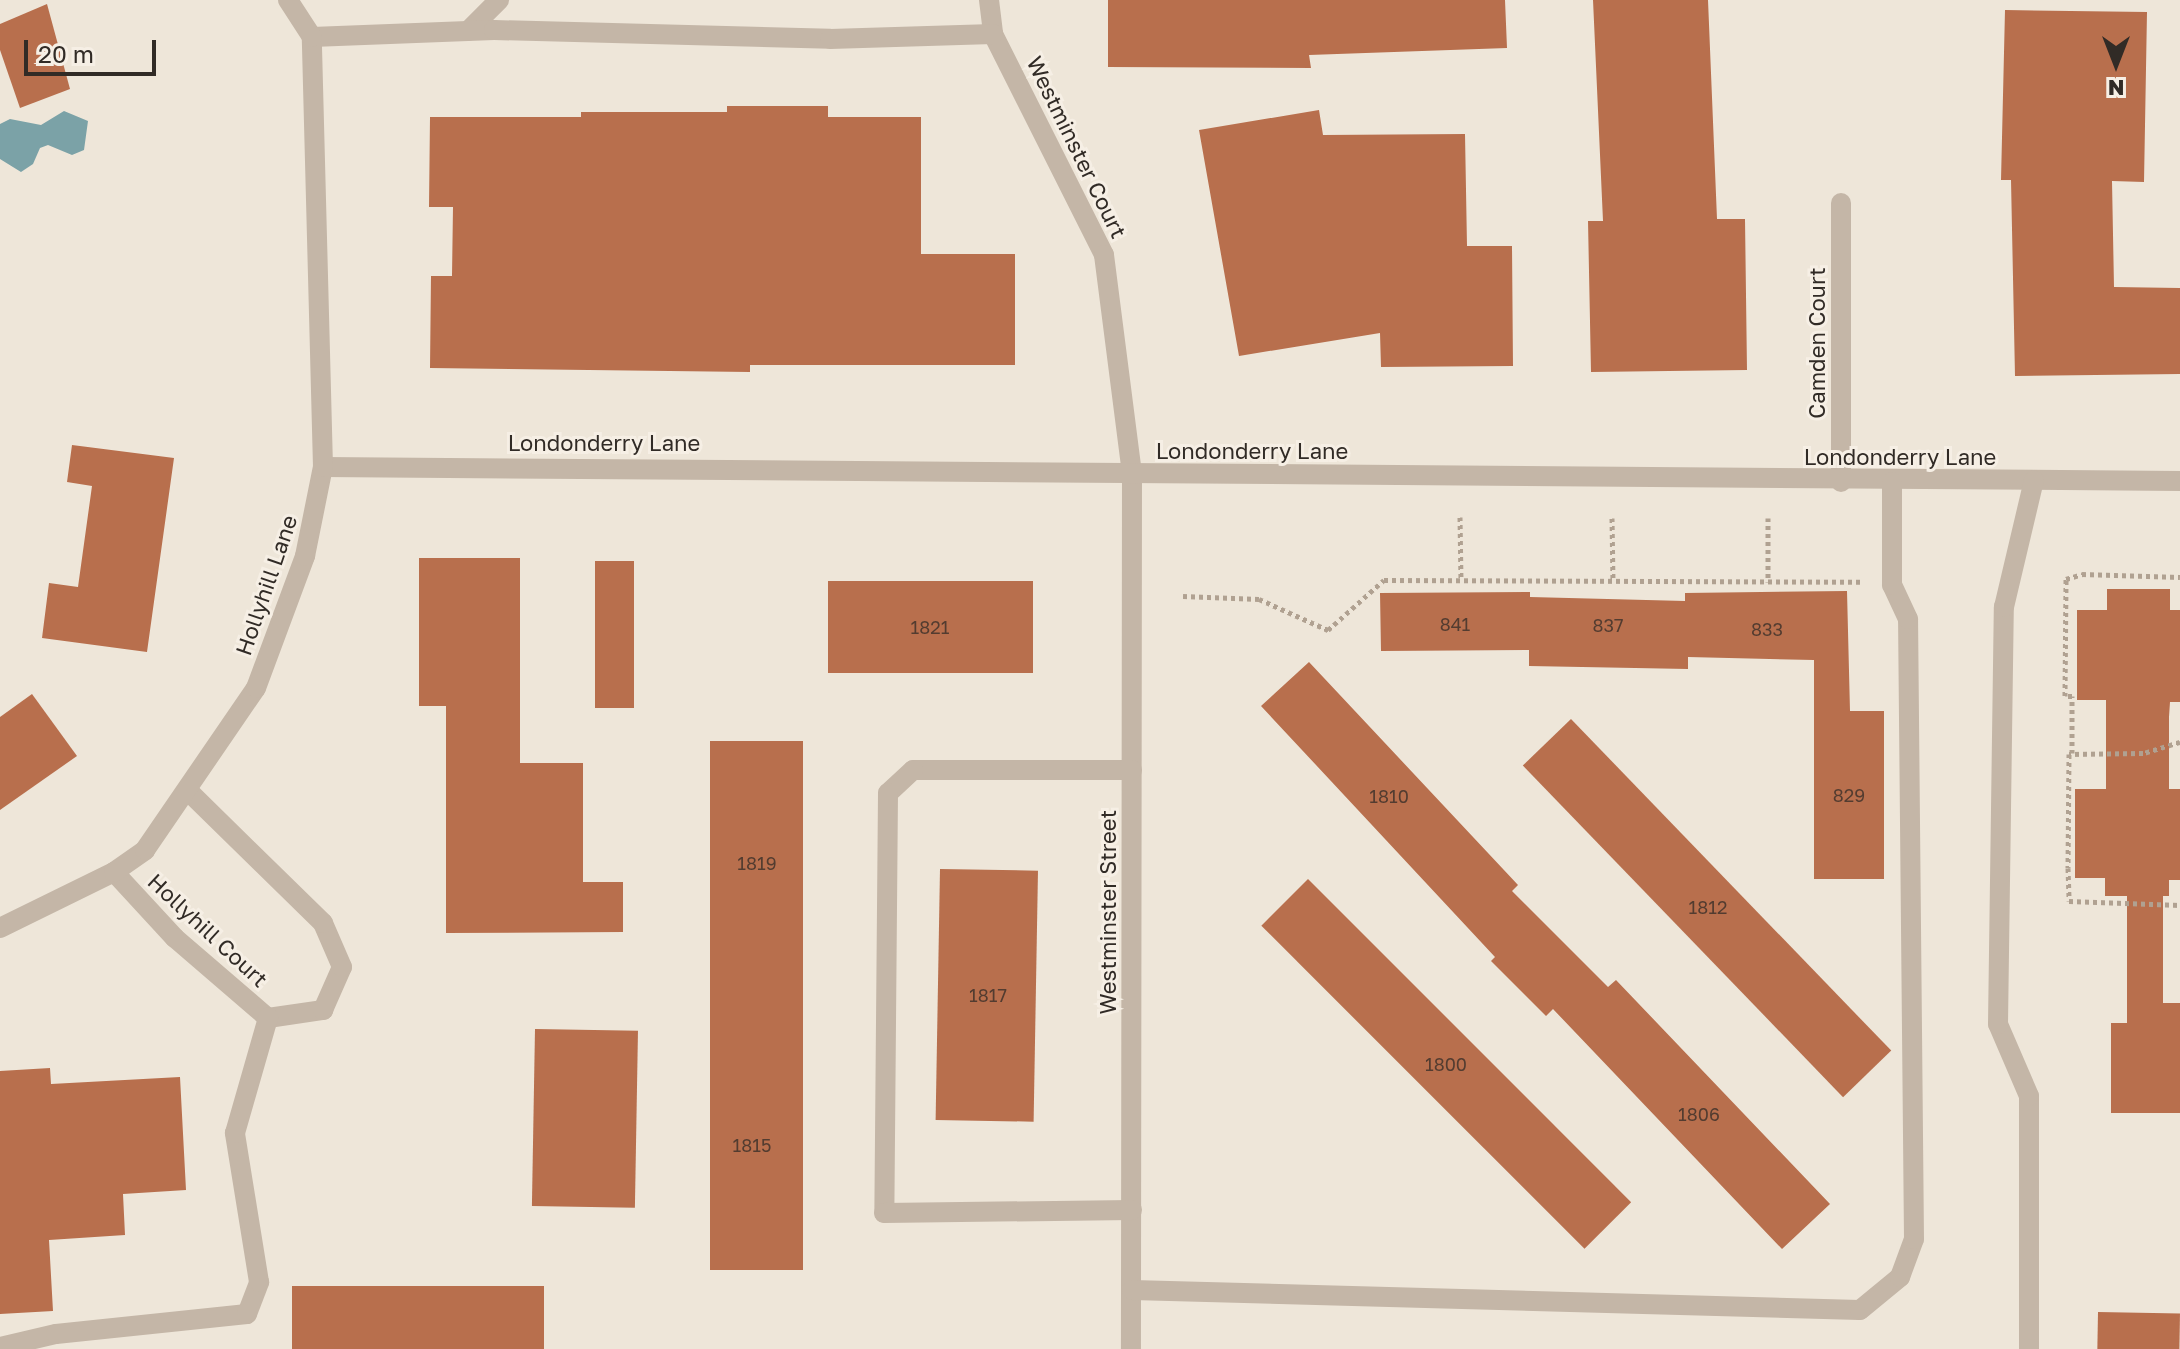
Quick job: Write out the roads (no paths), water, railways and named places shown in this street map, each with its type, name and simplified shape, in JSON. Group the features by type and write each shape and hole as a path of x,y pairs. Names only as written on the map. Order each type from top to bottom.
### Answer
{"street":[{"path":"288,0 312,37 468,31 830,39 993,34"},
{"path":"468,31 499,0"},
{"name":"Westminster Court","path":"989,0 993,34 1104,255 1132,475"},
{"name":"Hollyhill Lane","path":"0,928 114,872 145,850 256,688 305,556 323,467 312,37"},
{"name":"Camden Court","path":"1841,203 1841,482"},
{"name":"Londonderry Lane","path":"323,467 780,467 1132,475 1841,482 2180,481"},
{"name":"Westminster Street","path":"1131,1349 1132,475"},
{"path":"2029,1349 2029,1096 1998,1024 2004,607 2034,480"},
{"path":"1132,1290 1860,1310 1900,1277 1914,1239 1914,1207 1908,619 1892,585 1892,482"},
{"path":"1132,770 913,770 888,793 884,1213 1132,1210"},
{"name":"Hollyhill Court","path":"114,872 175,938 268,1018 323,1010 342,967 323,923 188,791"},
{"path":"0,1347 56,1334 247,1314 259,1282 235,1133 268,1018"}],"water":[{"path":"64,111 88,121 84,150 72,155 48,145 40,148 33,164 21,172 0,159 0,124 10,119 41,125"}]}
